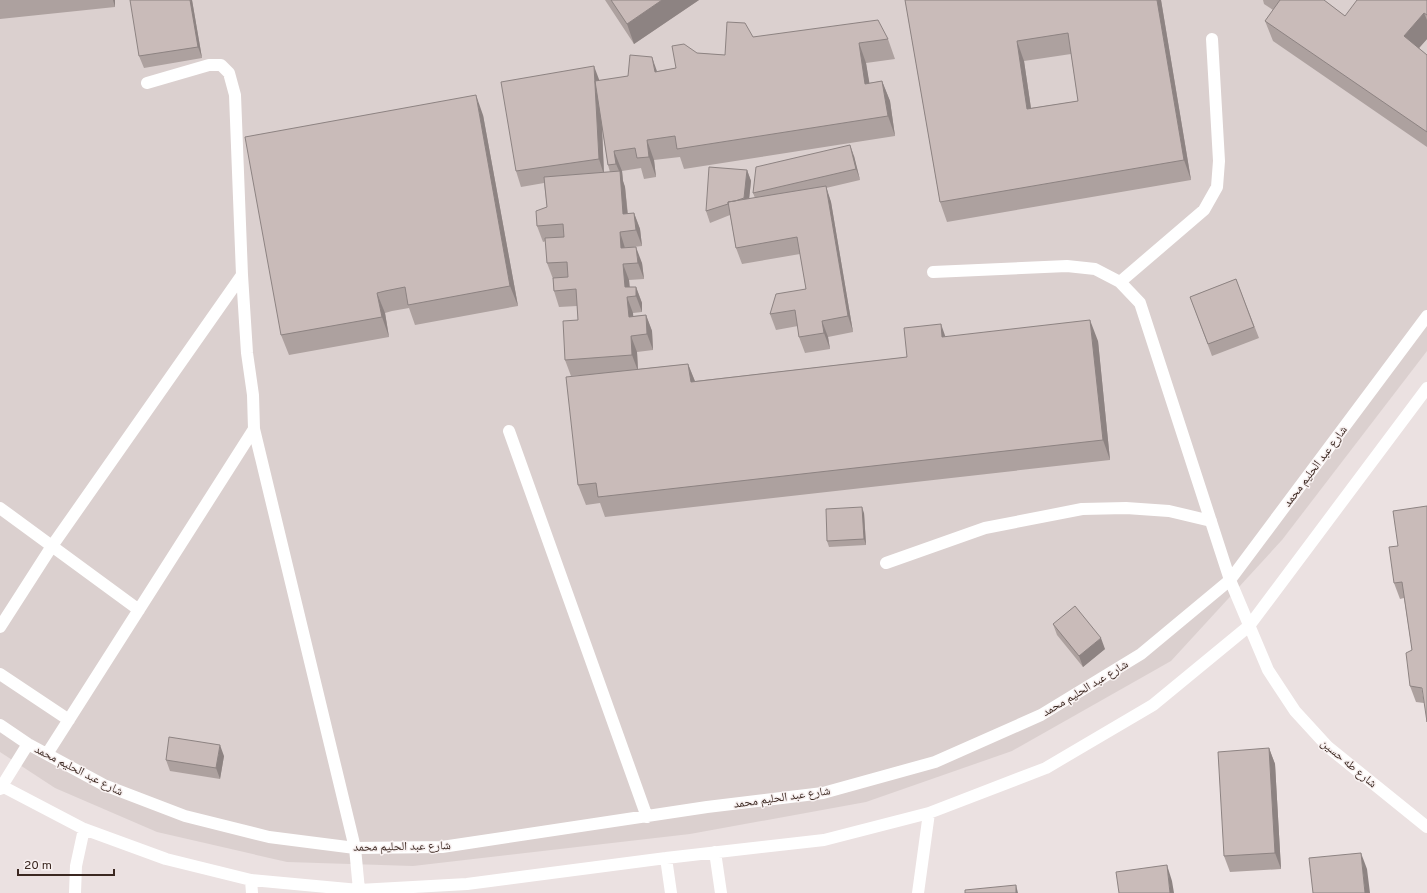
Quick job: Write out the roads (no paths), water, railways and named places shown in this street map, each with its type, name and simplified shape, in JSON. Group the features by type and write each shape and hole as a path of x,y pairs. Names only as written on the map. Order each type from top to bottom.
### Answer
{"street":[{"path":"1120,282 1204,210 1217,188 1219,161 1212,39"},
{"path":"147,83 209,65 221,65 229,73 235,95 242,275 247,353 253,395 254,429 355,848 359,890"},
{"name":"شارع طه حسين","path":"932,272 1066,266 1095,269 1120,282 1140,303 1230,580 1268,670 1295,711 1328,747 1427,827"},
{"path":"0,627 52,546 242,275"},
{"name":"شارع عبد الحليم محمد","path":"0,725 28,744 104,785 185,816 269,837 355,848 442,847 707,807 823,793 935,762 1041,715 1134,658 1230,580 1427,316"},
{"path":"28,744 1,787 84,829 166,859 251,880 359,890 467,888 666,858 824,840 929,813 1046,768 1153,705 1249,626 1427,388"},
{"path":"47,754 254,429"},
{"path":"509,431 647,817"},
{"path":"0,508 139,610"},
{"path":"886,563 986,528 1082,509 1126,508 1169,512 1211,521"},
{"path":"0,674 68,720"},
{"path":"918,893 929,813"},
{"path":"75,893 76,866 84,829"},
{"path":"715,852 721,893"},
{"path":"666,858 671,893"},
{"path":"251,880 252,893"}]}
